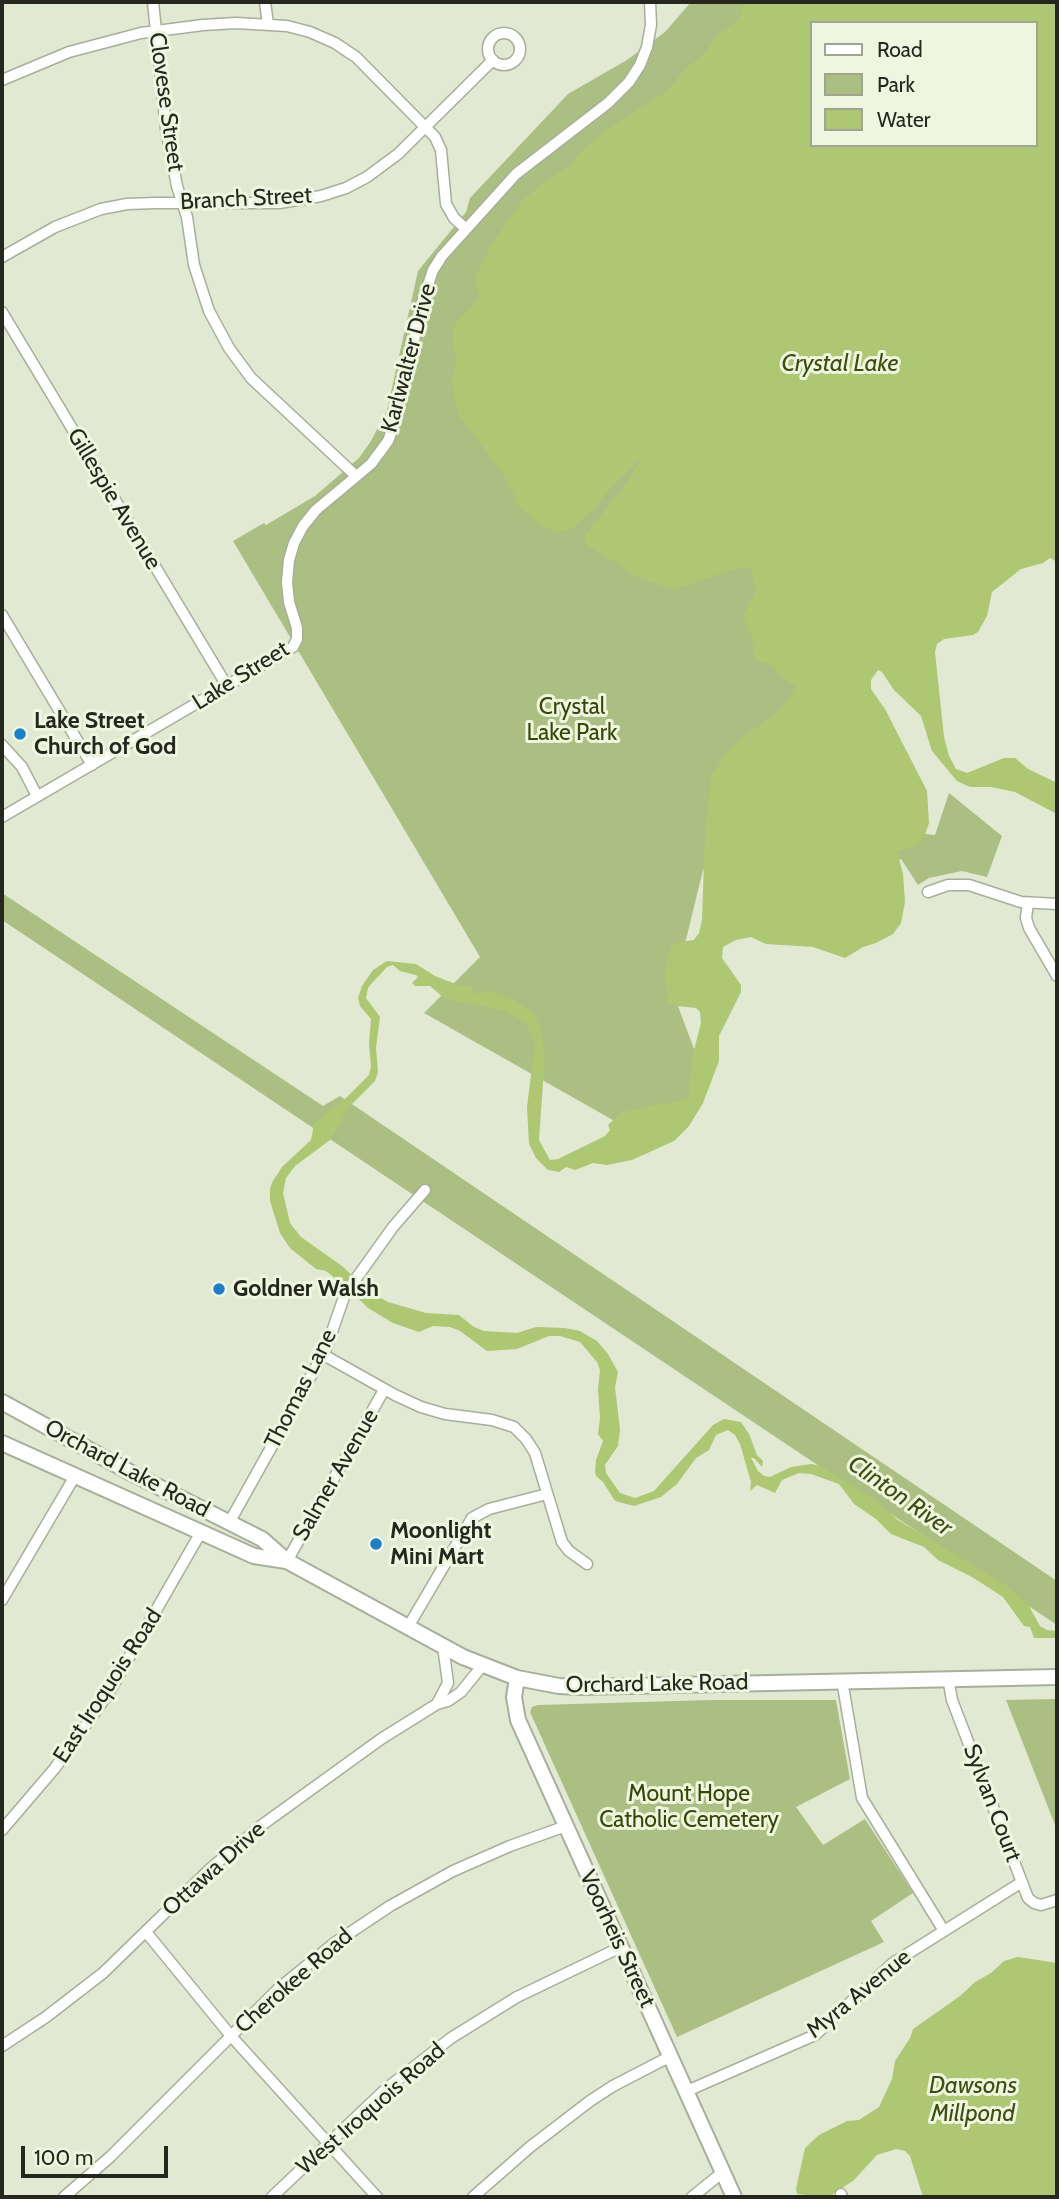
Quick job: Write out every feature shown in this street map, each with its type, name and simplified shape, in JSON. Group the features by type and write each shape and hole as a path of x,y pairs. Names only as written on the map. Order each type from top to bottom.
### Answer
{"main road":[{"name":"Orchard Lake Road","path":"2,1402 135,1475 262,1539 287,1561 443,1646 482,1666 517,1678 580,1687 1057,1677"},
{"name":"Orchard Lake Road","path":"2,1443 254,1556 287,1561"},
{"path":"120,1497 130,1488 135,1475"},
{"name":"Voorheis Street","path":"517,1678 514,1697 516,1712 734,2197"}],"street":[{"name":"Clovese Street","path":"153,2 166,130 200,287 213,319 229,348 260,387 356,476"},
{"path":"265,2 268,24"},
{"name":"Karlwalter Drive","path":"297,639 288,592 288,566 292,549 303,526 316,510 376,459 391,434 400,407 427,284 442,256 522,168 608,103 629,82 647,47 651,25 650,2"},
{"path":"2,80 69,52 156,31 219,24 268,24 310,32 343,48 364,65 438,141 448,208 466,229"},
{"name":"Branch Street","path":"2,257 50,230 101,209 127,204 279,203 321,197 346,188 386,164 493,60"},
{"name":"Gillespie Avenue","path":"2,312 227,687"},
{"path":"2,615 92,765"},
{"name":"Lake Street","path":"2,817 291,649 297,639"},
{"path":"2,745 22,767 37,796"},
{"path":"928,892 944,886 969,884 1028,904 1057,904"},
{"path":"1028,904 1026,918 1029,928 1057,976"},
{"name":"Thomas Lane","path":"229,1523 322,1354 345,1294 393,1227 425,1190"},
{"path":"322,1354 406,1401 433,1411 492,1420 514,1427 526,1438 535,1453 562,1542 587,1564"},
{"name":"Salmer Avenue","path":"287,1561 384,1390"},
{"path":"2,1600 75,1476"},
{"path":"408,1627 472,1518 488,1509 547,1494"},
{"name":"East Iroquois Road","path":"2,1830 55,1768 95,1713 132,1656 201,1532"},
{"path":"437,1704 448,1683 443,1646"},
{"name":"Ottawa Drive","path":"2,2046 67,2002 146,1932 211,1868 279,1811 363,1751 464,1690 482,1666"},
{"name":"Sylvan Court","path":"948,1678 952,1700 1028,1898 1043,1905 1057,1899"},
{"path":"842,1680 862,1798 944,1931"},
{"name":"Cherokee Road","path":"64,2197 105,2162 298,1972 380,1912 467,1864 566,1826"},
{"name":"Myra Avenue","path":"687,2091 815,2035 889,1966 1022,1882"},
{"path":"146,1932 231,2036 377,2197"},
{"name":"West Iroquois Road","path":"272,2197 409,2070 475,2022 533,1988 621,1947"},
{"path":"473,2197 523,2152 590,2101 671,2056"},
{"path":"692,2197 723,2172"}],"green space":[{"name":"Crystal Lake Park","path":"691,2 756,2 647,440 761,545 884,830 935,835 949,793 1002,836 987,877 962,871 929,878 918,885 901,859 827,900 780,824 703,870 673,993 705,1078 657,1145 424,1013 480,957 233,541 315,496 359,458 387,410 418,271 466,212 470,198 568,94 627,60 665,32"},
{"path":"2,893 323,1106 340,1096 1057,1581 1057,1625 2,920"},
{"path":"1057,1699 1057,1830 1006,1700"},
{"name":"Mount Hope Catholic Cemetery","path":"836,1700 850,1779 796,1807 823,1845 865,1819 913,1893 871,1921 884,1942 677,2037 530,1712 532,1707 538,1705"}],"water":[{"name":"Crystal Lake","path":"744,2 1057,2 1057,562 1050,558 1043,563 1021,569 992,592 987,616 978,632 944,639 937,644 935,652 944,737 956,769 967,773 1004,758 1015,758 1028,769 1057,783 1057,814 1015,792 991,787 970,787 957,781 932,751 921,716 878,670 871,680 871,689 885,709 927,791 929,823 925,835 916,846 897,851 903,874 905,902 901,923 893,934 845,958 813,947 766,944 751,937 736,940 723,947 722,958 741,985 741,992 719,1036 719,1061 703,1103 689,1126 674,1141 632,1160 607,1165 593,1163 575,1170 566,1167 559,1172 548,1170 536,1158 529,1144 527,1107 535,1043 526,1023 506,1011 445,999 430,986 415,986 412,983 418,977 416,975 400,971 393,965 387,967 368,988 366,998 380,1017 376,1048 378,1072 375,1081 348,1108 330,1140 295,1166 286,1178 283,1193 290,1223 301,1237 342,1266 371,1293 388,1302 426,1313 459,1315 484,1331 517,1333 536,1327 565,1328 580,1331 597,1341 618,1372 615,1387 620,1430 618,1446 605,1465 606,1473 620,1493 635,1498 654,1491 713,1425 724,1419 741,1422 757,1455 763,1461 762,1467 751,1458 764,1476 770,1477 791,1467 811,1464 821,1466 872,1498 898,1520 1010,1588 1029,1606 1040,1626 1057,1631 1057,1638 1034,1638 1030,1627 1024,1626 1003,1597 938,1560 924,1547 891,1534 876,1519 854,1504 839,1484 811,1474 799,1473 782,1480 775,1493 757,1485 750,1491 751,1482 740,1444 728,1430 716,1435 709,1450 696,1458 677,1484 661,1497 634,1506 615,1501 595,1472 603,1441 598,1434 600,1370 597,1362 580,1342 549,1336 517,1349 487,1351 450,1327 433,1326 419,1332 393,1323 368,1308 326,1271 316,1269 290,1248 280,1233 270,1201 273,1181 282,1167 311,1140 314,1124 369,1075 371,1019 360,1006 358,998 362,986 373,970 387,961 416,964 435,976 458,985 470,986 476,994 488,990 516,1001 533,1013 539,1024 545,1054 539,1140 550,1160 558,1159 605,1136 610,1130 608,1125 622,1112 688,1099 693,1054 701,1023 700,1012 696,1008 668,1005 665,970 671,947 680,942 694,940 699,933 711,776 727,753 747,734 780,710 795,686 776,672 771,664 755,658 751,634 743,616 757,589 750,567 734,569 671,589 639,578 586,544 586,534 626,484 643,455 593,510 570,530 554,532 520,507 505,477 461,418 455,403 452,377 457,358 453,349 453,328 478,300 475,286 477,273 492,244 522,201 543,182 570,166 582,150 609,128 664,93 702,56 720,32 738,21"},
{"name":"Dawsons Millpond","path":"1018,1957 1057,1963 1057,2197 923,2197 910,2156 905,2151 896,2149 877,2155 854,2180 829,2197 797,2194 805,2148 819,2135 847,2121 859,2120 879,2107 892,2079 895,2061 913,2029 1004,1961"}],"place":[{"name":"Lake Street Church of God","path":"20,734"},
{"name":"Goldner Walsh","path":"219,1289"},
{"name":"Moonlight Mini Mart","path":"376,1544"}],"water label":[{"name":"Clinton River","path":"900,1496"}]}
